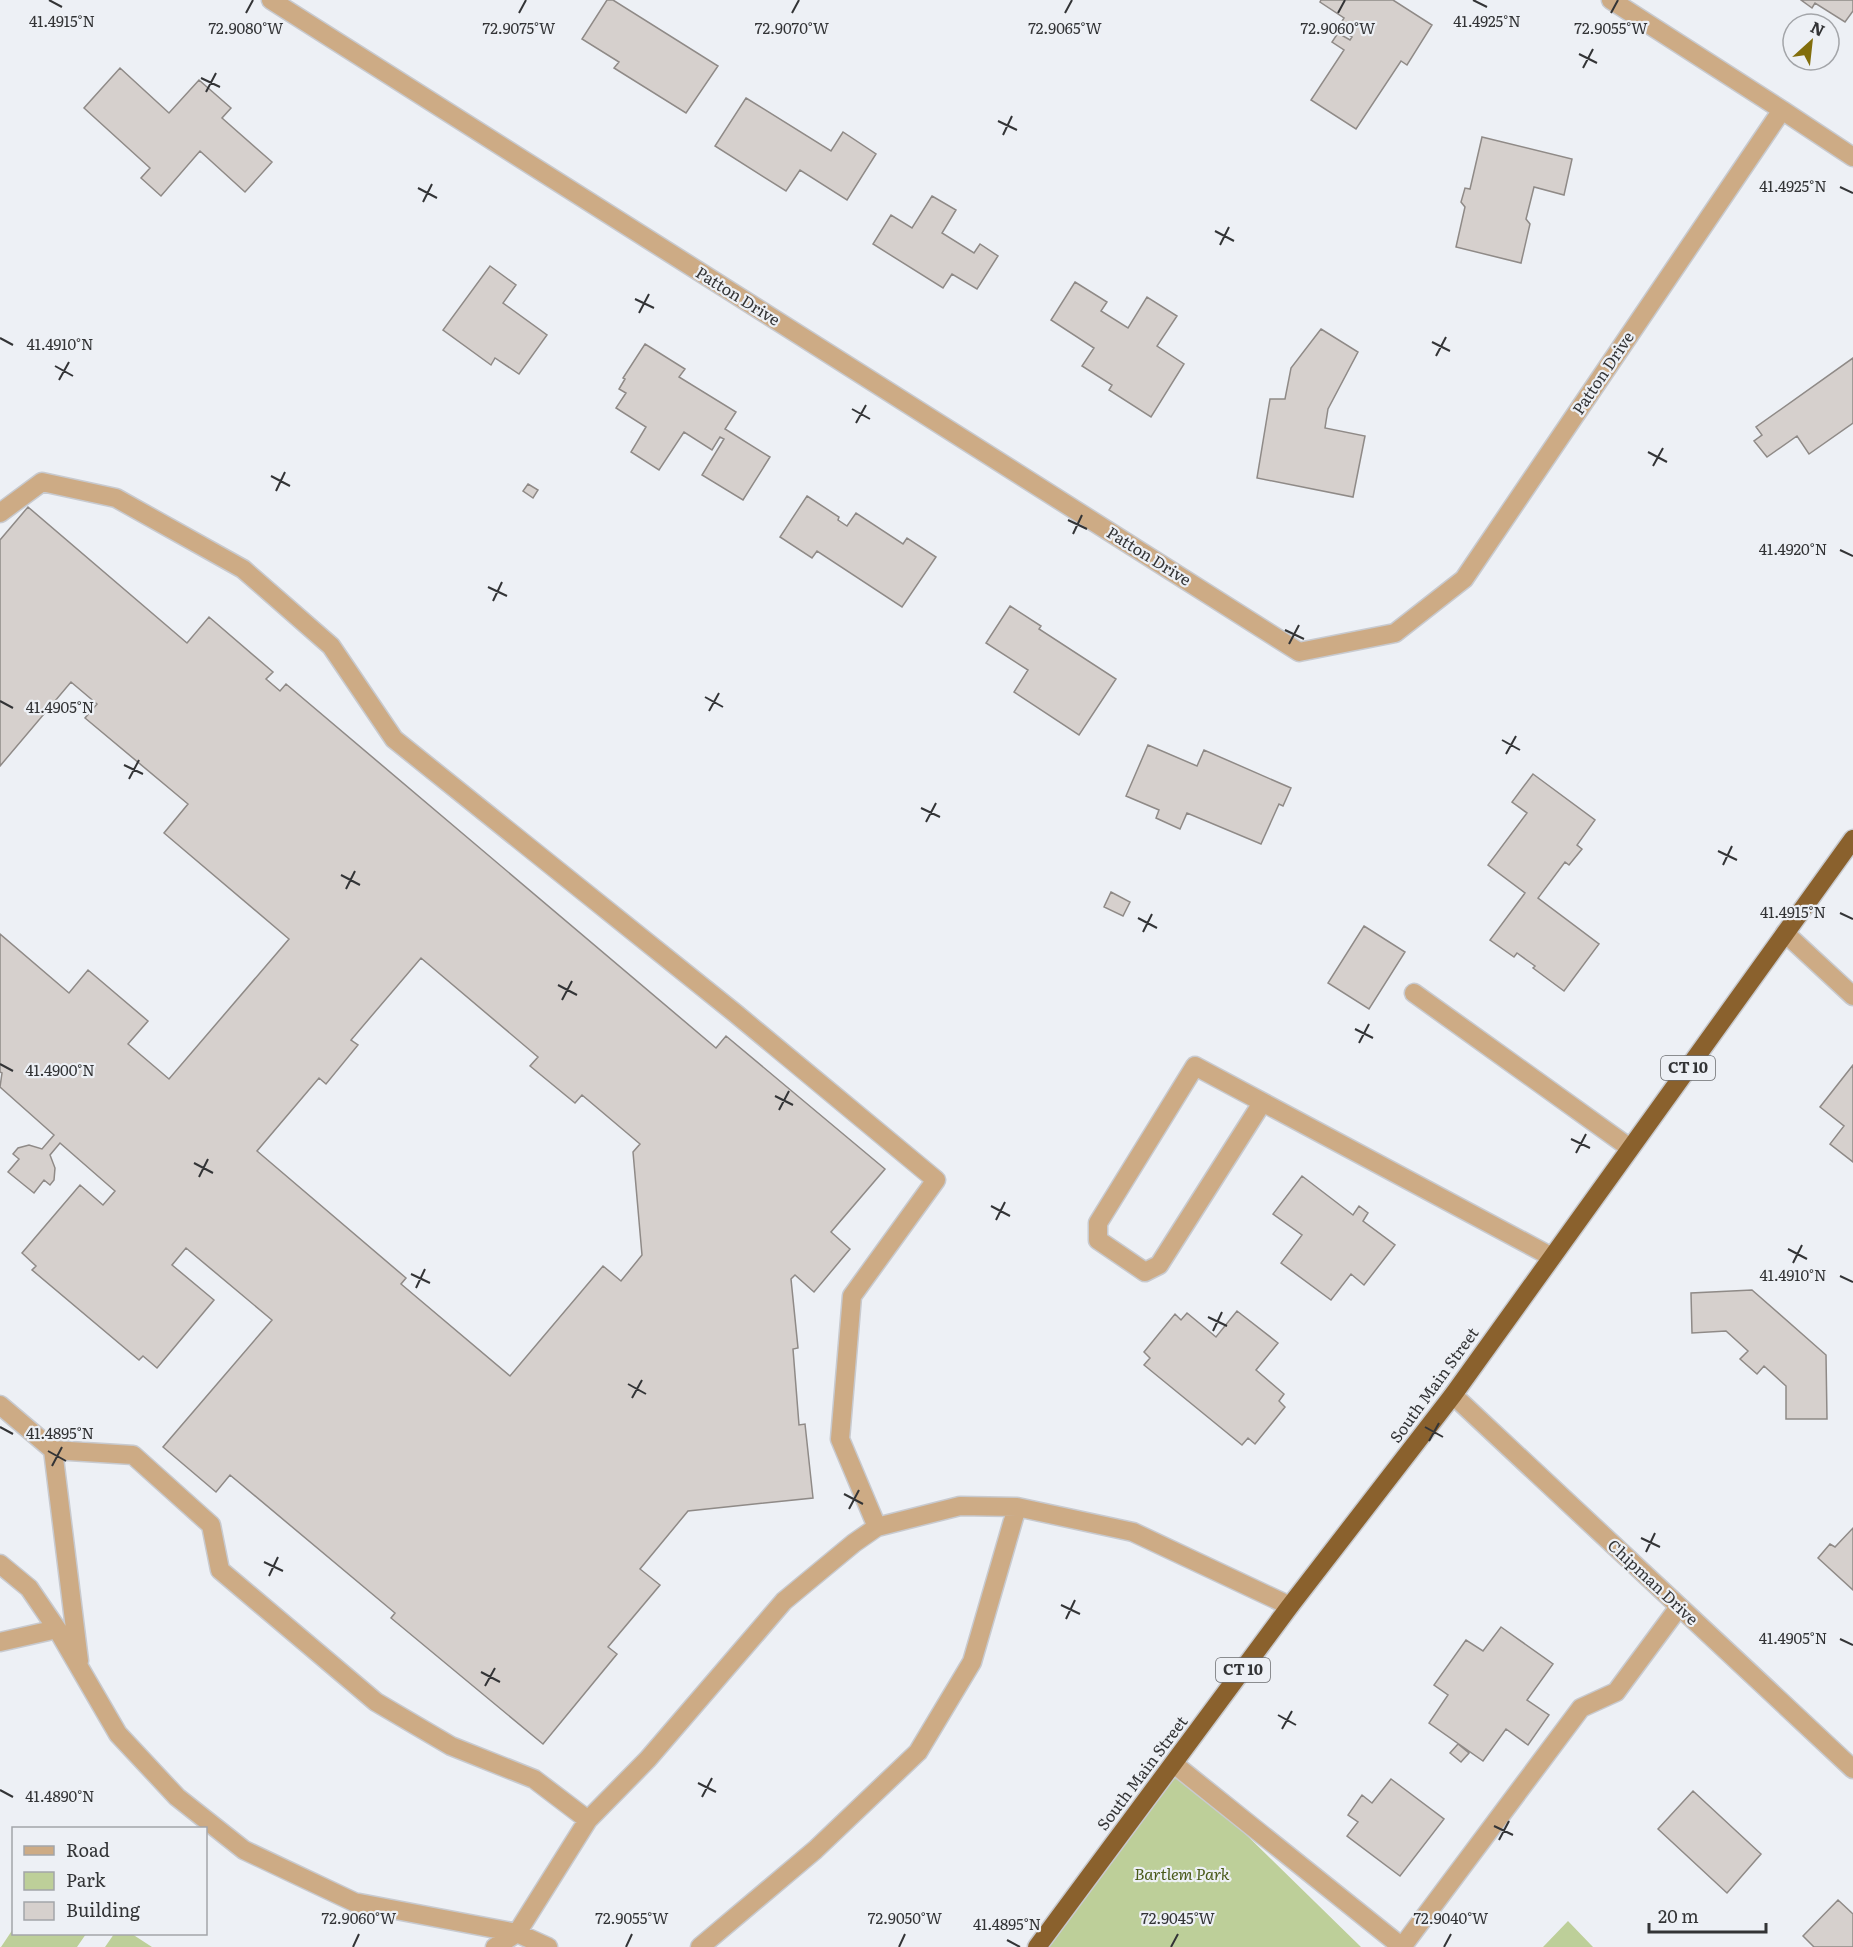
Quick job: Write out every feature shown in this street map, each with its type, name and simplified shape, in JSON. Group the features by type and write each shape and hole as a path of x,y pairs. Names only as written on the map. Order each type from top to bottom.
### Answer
{"highway":[{"name":"South Main Street","path":"1037,1947 1290,1606 1453,1395 1853,839"}],"street":[{"name":"Patton Drive","path":"272,0 1299,652 1395,633 1464,579 1782,110"},
{"path":"1611,0 1853,157"},
{"path":"0,513 42,482 116,498 243,569 331,646 394,739 686,973 936,1180 852,1296 840,1439 877,1527"},
{"path":"1785,933 1853,996"},
{"path":"1413,993 1630,1148"},
{"path":"1262,1103 1159,1265 1145,1272 1098,1240 1098,1223 1195,1066 1224,1079 1262,1103 1552,1257"},
{"name":"Chipman Drive","path":"1453,1395 1853,1769"},
{"path":"0,1405 52,1450 133,1455 211,1525 220,1570 376,1702 451,1746 534,1779 588,1820"},
{"path":"52,1450 80,1668"},
{"path":"495,1947 517,1933 588,1820 648,1759 784,1601 877,1527 960,1506 1017,1507 1133,1532 1290,1606"},
{"path":"700,1947 815,1850 918,1752 972,1662 1017,1507"},
{"path":"0,1564 29,1588 57,1629 118,1734 177,1797 244,1850 354,1902 517,1933 548,1947"},
{"path":"1174,1764 1402,1947 1581,1708 1616,1692 1679,1607"},
{"path":"0,1642 57,1629"}],"green space":[{"name":"Bartlem Park","path":"1174,1764 1361,1947 1037,1947"},
{"path":"1568,1921 1593,1947 1543,1947"},
{"path":"12,1930 12,1935 85,1935 77,1947 1,1947"},
{"path":"113,1935 134,1935 152,1947 105,1947"}],"building":[{"path":"607,0 613,0 718,66 686,113 614,68 619,62 582,39"},
{"path":"1321,0 1393,0 1432,25 1407,65 1401,61 1356,129 1311,100 1344,50 1332,42 1338,33 1350,40 1352,37 1338,28 1344,18 1320,2"},
{"path":"1801,0 1853,0 1853,11 1845,22 1841,19 1841,12 1829,12 1815,3 1812,8"},
{"path":"120,68 169,113 199,80 231,108 222,118 272,162 245,192 200,151 161,196 141,178 150,168 84,108"},
{"path":"746,98 831,151 843,132 876,154 847,200 800,170 786,191 715,146"},
{"path":"1482,137 1572,159 1564,195 1534,187 1526,219 1530,224 1521,263 1456,247 1465,207 1461,202 1465,188 1470,189"},
{"path":"932,196 956,210 942,233 974,253 980,244 998,256 977,289 952,274 943,288 873,244 891,215 912,228"},
{"path":"490,266 516,285 503,303 547,335 519,374 495,358 491,365 443,330"},
{"path":"1075,282 1107,302 1101,311 1128,328 1147,297 1177,316 1157,346 1184,364 1151,417 1109,390 1112,385 1082,366 1094,348 1051,320"},
{"path":"1321,329 1358,352 1328,409 1325,428 1365,436 1353,497 1257,478 1270,399 1285,399 1291,368"},
{"path":"645,344 685,369 679,377 736,412 725,429 770,457 743,500 702,475 724,439 720,437 712,450 684,432 659,470 631,452 646,427 616,408 626,393 619,389 625,379 623,378"},
{"path":"1853,358 1853,423 1809,454 1797,436 1767,457 1754,441 1762,435 1756,427"},
{"path":"528,484 538,490 533,498 523,491"},
{"path":"807,496 839,517 838,520 847,526 856,513 903,544 907,538 936,557 902,607 817,551 812,558 780,537"},
{"path":"28,507 187,643 209,617 273,672 266,679 280,691 286,684 716,1048 726,1036 885,1169 831,1232 850,1249 814,1292 795,1275 791,1279 798,1348 793,1349 799,1425 805,1424 813,1498 688,1511 640,1569 660,1585 608,1647 617,1654 543,1744 391,1618 395,1613 230,1475 216,1492 163,1447 272,1320 186,1248 172,1265 214,1300 157,1368 143,1356 139,1360 32,1270 36,1266 22,1253 80,1185 103,1205 115,1191 60,1143 50,1155 55,1168 54,1180 50,1185 44,1180 34,1193 8,1172 19,1159 13,1154 18,1148 29,1145 42,1149 54,1135 0,1087 2,1073 0,1072 0,934 69,993 88,970 148,1021 128,1044 169,1079 289,939 164,833 188,804 85,718 97,704 71,682 0,766 0,540","holes":["421,958 538,1057 530,1066 575,1103 582,1095 640,1144 633,1152 642,1255 621,1281 603,1266 510,1376 401,1284 406,1278 257,1151 319,1078 326,1084 358,1045 351,1040"]},
{"path":"1010,606 1041,626 1039,629 1116,679 1079,735 1014,692 1028,670 986,643"},
{"path":"1148,745 1197,766 1204,750 1291,788 1283,806 1279,804 1261,844 1187,813 1180,829 1156,818 1159,810 1126,796"},
{"path":"1533,774 1595,820 1577,845 1582,849 1569,865 1565,862 1538,898 1599,944 1564,991 1517,953 1514,957 1490,940 1525,893 1488,865 1527,813 1512,802"},
{"path":"1111,892 1130,902 1123,916 1104,907"},
{"path":"1364,926 1405,952 1369,1009 1328,983"},
{"path":"1853,1065 1853,1162 1830,1144 1844,1126 1820,1107"},
{"path":"1302,1176 1353,1215 1359,1206 1368,1213 1363,1221 1395,1245 1364,1285 1351,1274 1331,1300 1281,1263 1302,1235 1273,1214"},
{"path":"1752,1290 1826,1355 1827,1419 1786,1419 1786,1386 1764,1366 1757,1374 1740,1359 1748,1351 1726,1331 1692,1333 1691,1293"},
{"path":"1237,1311 1278,1343 1256,1370 1284,1394 1279,1401 1285,1407 1255,1444 1248,1438 1242,1445 1144,1365 1150,1358 1144,1352 1175,1314 1181,1320 1187,1313 1216,1337"},
{"path":"1853,1528 1853,1590 1818,1558 1830,1544 1835,1547"},
{"path":"1501,1627 1553,1664 1527,1700 1549,1715 1528,1745 1506,1729 1483,1761 1429,1723 1448,1695 1434,1685 1466,1640 1483,1651"},
{"path":"1458,1744 1469,1753 1461,1762 1450,1753"},
{"path":"1391,1779 1444,1819 1400,1876 1347,1836 1358,1822 1348,1815 1362,1795 1372,1803"},
{"path":"1693,1791 1761,1854 1727,1893 1658,1829"},
{"path":"1838,1900 1853,1914 1853,1947 1814,1947 1803,1936"}]}
